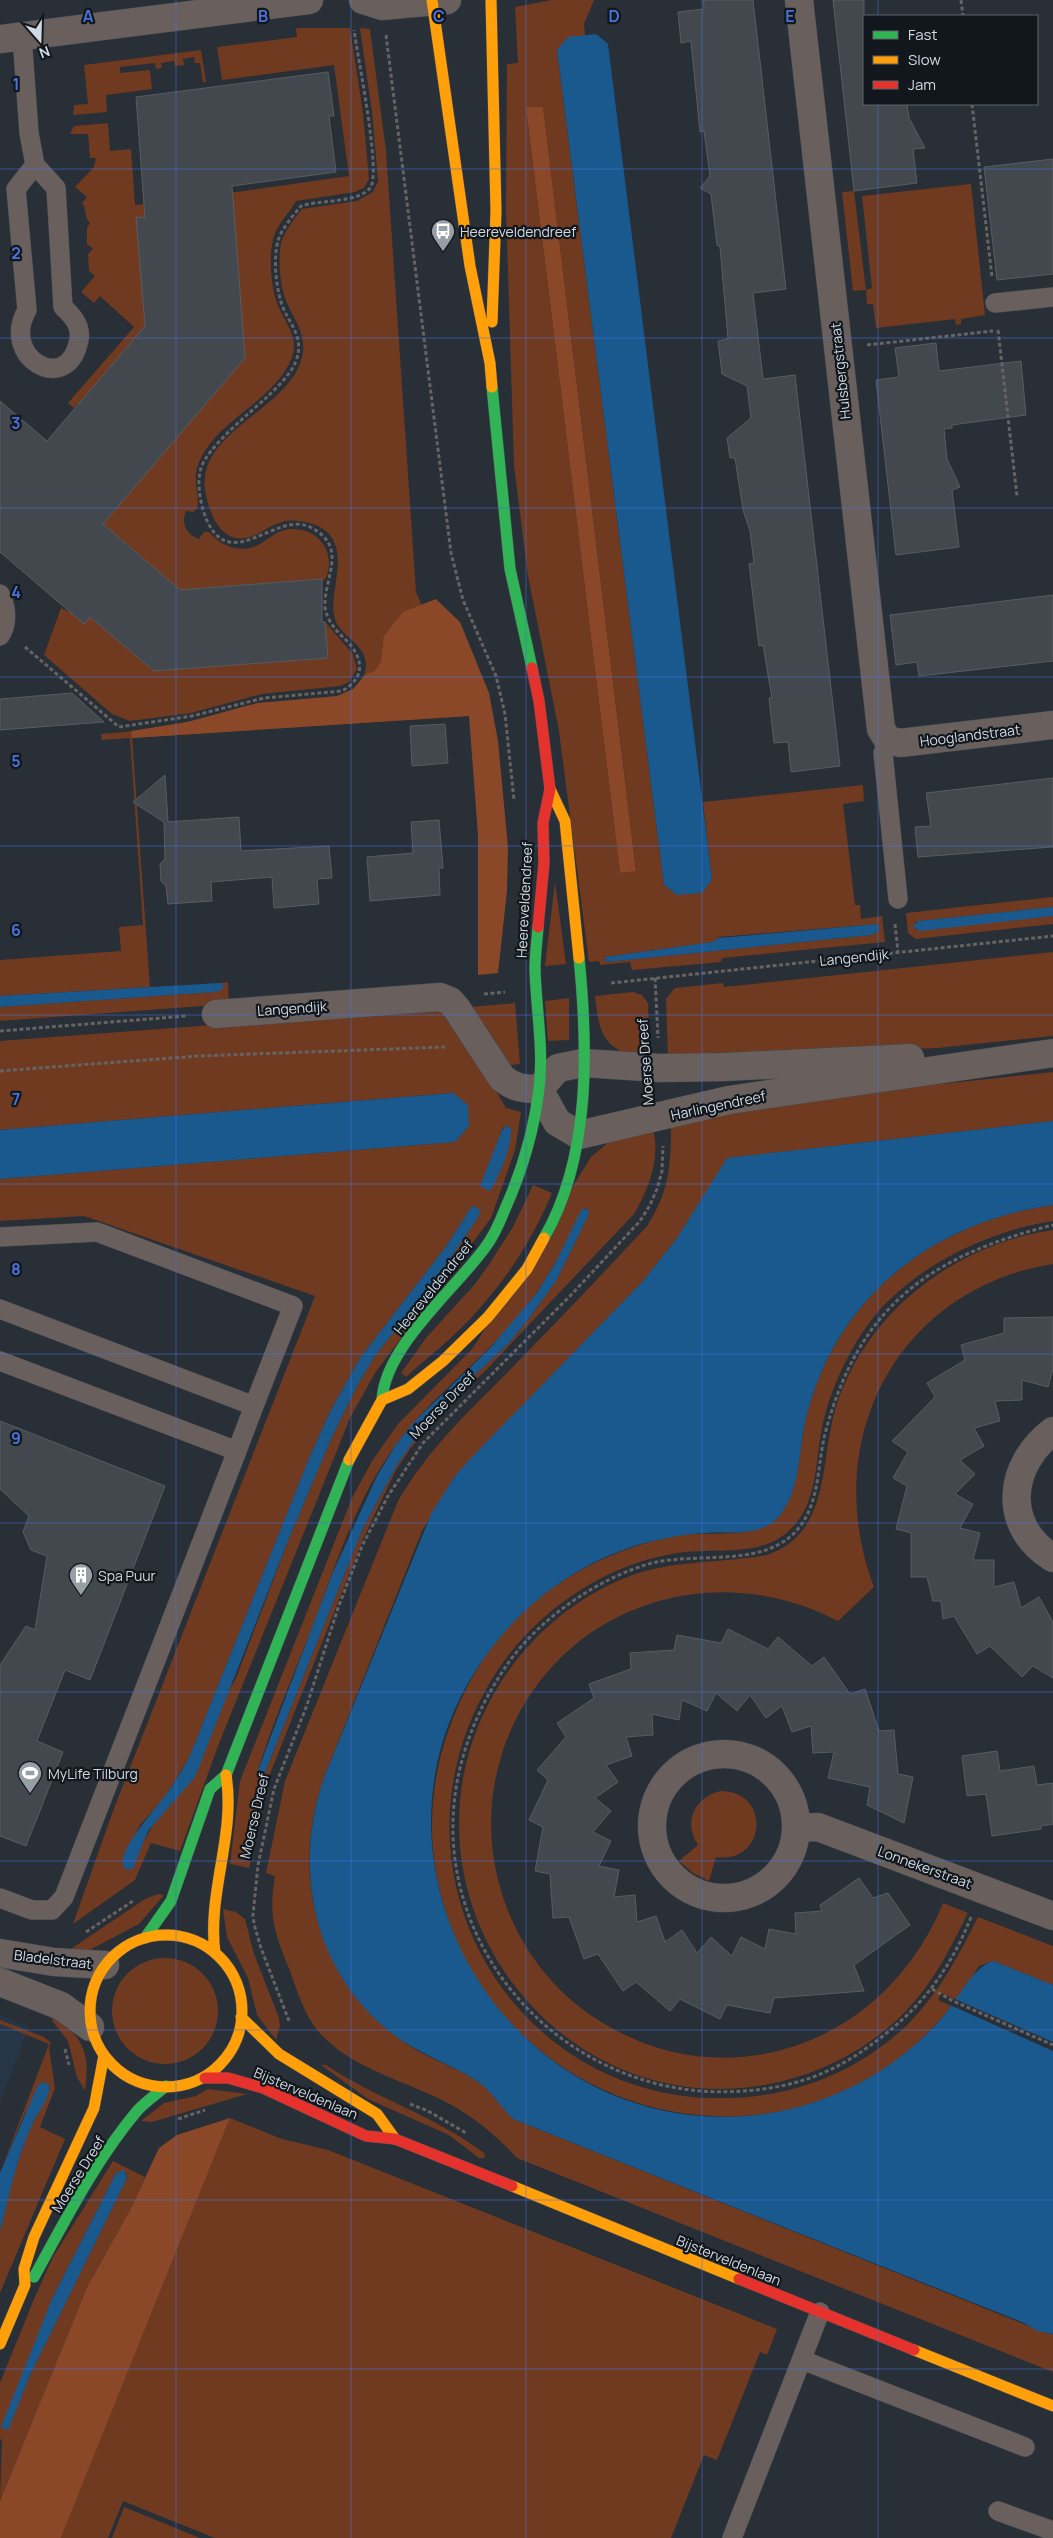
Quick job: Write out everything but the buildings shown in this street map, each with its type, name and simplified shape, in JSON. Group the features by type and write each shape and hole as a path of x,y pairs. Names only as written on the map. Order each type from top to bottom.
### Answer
{"street":[{"path":"11,37 309,0"},
{"path":"363,0 382,6 437,0"},
{"name":"Heereveldendreef","path":"382,1400 383,1384 391,1366 410,1338 485,1248 505,1210 526,1158 539,1089 540,1059 535,967 544,863 542,823 550,789 539,701 510,569 490,363 470,266 437,0"},
{"name":"Heereveldendreef","path":"490,363 496,211 491,0"},
{"name":"Hulsbergstraat","path":"799,0 881,729 888,740"},
{"name":"Hooglandstraat","path":"888,740 900,744 1053,726"},
{"path":"145,1938 171,1902 210,1789 226,1775 334,1494 355,1447 382,1400 408,1389 443,1361 488,1317 527,1269 556,1218 572,1170 579,1135 585,1034 582,986 565,821 550,789"},
{"name":"Langendijk","path":"216,1014 440,997 450,1001 502,1078 510,1085 521,1089 539,1089"},
{"name":"Harlingendreef","path":"539,1089 558,1068 583,1063 660,1068 1053,1052"},
{"name":"Harlingendreef","path":"579,1135 729,1100 1053,1052"},
{"path":"539,1089 557,1122 579,1135"},
{"path":"1053,1431 1037,1444 1025,1460 1018,1479 1016,1499 1020,1520 1030,1537 1043,1552 1053,1558"},
{"path":"726,1754 754,1761 776,1777 787,1792 794,1809 796,1828 792,1847 785,1864 772,1879 757,1890 738,1896 719,1897 700,1894 683,1885 669,1873 656,1849 652,1822 659,1795 675,1773 690,1762 708,1756 726,1754"},
{"name":"Moerse Dreef","path":"215,1953 212,1929 213,1909 231,1794 226,1775"},
{"name":"Lonnekerstraat","path":"796,1828 818,1827 1053,1916"},
{"path":"157,1935 184,1936 205,1945 215,1953 223,1960 236,1980 242,2002 241,2026 233,2048 206,2078 184,2085 153,2087 130,2079 112,2066 98,2048 90,2026 89,2004 96,1978 111,1957 132,1942 157,1935"},
{"name":"Bladelstraat","path":"0,1952 54,1962 105,1965"},
{"path":"0,1982 61,2006 90,2026"},
{"name":"Bijsterveldenlaan","path":"241,2017 278,2054 377,2114 395,2140"},
{"name":"Moerse Dreef","path":"25,2285 24,2269 34,2237 94,2108 104,2055"},
{"name":"Bijsterveldenlaan","path":"206,2078 228,2078 263,2088 366,2136 395,2140 1053,2406"},
{"name":"Moerse Dreef","path":"0,2344 25,2285 36,2275 85,2186 138,2110 166,2086"}],"lane":[{"path":"11,37 35,165 56,188 63,307 78,326 80,339 77,350 69,360 59,367 46,369 33,366 22,358 16,347 14,333 18,320 27,310 16,189 35,165"},
{"path":"995,303 1053,297"},
{"path":"0,594 6,615 2,632"},
{"path":"888,740 883,753 898,899"},
{"path":"0,1237 97,1232 293,1306 64,1898 52,1910 32,1910 0,1898"},
{"path":"0,1309 254,1406"},
{"path":"0,1361 237,1451"},
{"path":"732,2538 820,2312"},
{"path":"802,2360 1024,2447"},
{"path":"998,2511 1053,2531"}],"path":[{"path":"961,0 962,15"},
{"path":"385,26 451,553 462,600 496,676 505,714 514,804"},
{"path":"2,632 119,727 192,716 264,698 342,691 351,686 357,677 360,666 357,653 329,621 325,607 333,570 331,550 324,536 309,526 294,524 278,527 252,541 236,543 221,538 209,524 200,498 201,468 215,446 281,384 296,361 298,342 294,326 283,306 278,285 276,252 278,239 301,206 358,196 371,188 375,175 372,143 353,29"},
{"path":"972,105 1016,496"},
{"path":"838,348 998,330"},
{"name":"Langendijk","path":"655,978 1053,936"},
{"name":"Moerse Dreef","path":"655,978 660,1068"},
{"path":"505,983 505,992"},
{"path":"0,1031 216,1014"},
{"path":"0,1071 198,1056 444,1048 472,1032"},
{"name":"Moerse Dreef","path":"289,2020 261,1948 253,1915 258,1865 266,1819 274,1789 307,1705 338,1608 362,1546 388,1496 423,1443 577,1288 640,1221 650,1205 662,1171 664,1116"},
{"path":"983,1888 966,1931 932,1989 910,2015 846,2063 806,2081 770,2089 718,2094 666,2088 632,2078 589,2059 554,2034 528,2010 510,1989 485,1950 470,1918 458,1878 453,1836 456,1792 464,1750 481,1708 510,1659 556,1612 602,1584 651,1564 695,1557 755,1554 785,1542 798,1529 812,1504 823,1440 840,1386 866,1337 887,1308 915,1285 946,1264 983,1246 1053,1226"},
{"path":"932,1989 953,2002 1053,2045"}],"shaded area":[{"path":"552,0 594,0 584,24 585,35 591,36 571,38 557,51 664,885 678,892 690,893 700,889 712,879 703,802 863,785 864,801 843,804 855,905 860,905 861,919 882,916 885,942 722,958 721,962 632,970 630,962 600,965 599,961 589,962 559,731 528,576 514,465 506,208 507,64 518,63 515,7","holes":["526,107 543,107 636,870 620,873","878,924 879,930 871,935 606,962 605,957 714,942 719,937"]},
{"path":"296,28 350,28 363,113 369,179 364,188 355,192 296,201 277,229 272,247 272,278 276,300 294,342 292,357 284,373 272,387 229,424 205,451 196,473 197,509 193,512 186,511 184,524 191,535 199,539 204,532 209,532 225,545 238,549 251,548 281,531 298,529 306,531 313,534 324,545 329,561 328,570 326,578 322,582 321,579 180,590 96,518 223,194 349,176 334,65 222,80 217,47 297,37"},
{"path":"360,28 370,29 386,151 416,592 469,716 132,738 150,987 0,996 0,960 121,951 119,927 143,925 130,738 102,740 101,734 173,725 260,703 327,699 347,693 355,688 361,682 365,673 366,664 361,650 340,628 334,615 333,605 338,557 336,547 330,535 316,525 292,520 278,523 253,536 233,537 225,533 214,518 205,490 207,469 216,450 231,434 284,388 297,371 303,351 301,332 287,303 281,281 280,247 286,232 302,209 357,201 373,192 378,181 372,112"},
{"path":"201,50 206,82 203,82 200,63 195,63 194,57 183,59 184,65 175,66 174,61 161,63 162,68 156,69 155,63 120,67 120,73 150,70 152,89 106,95 107,112 73,115 74,105 88,104 84,65"},
{"path":"526,107 543,107 636,871 620,873"},
{"path":"108,123 110,151 131,149 135,205 144,204 154,329 80,405 78,403 74,408 68,403 134,327 100,296 94,303 81,292 95,276 89,271 88,254 93,249 87,244 87,228 90,223 82,203 87,197 75,187 94,167 96,158 90,158 88,134 70,134 74,126"},
{"path":"971,184 985,315 961,319 961,324 956,325 955,319 876,328 873,304 867,304 866,290 872,288 862,196"},
{"path":"854,191 866,290 853,291 842,192"},
{"path":"436,599 460,622 489,693 498,741 508,847 507,891 498,973 478,975 478,835 469,716 132,738 131,731 187,722 258,703 337,696 353,689 365,675 375,671 381,662 384,636 403,612"},
{"path":"61,608 79,617 83,611 154,671 328,658 325,622 353,654 357,669 349,682 340,686 262,694 191,713 130,721 112,714 44,655"},
{"path":"555,882 566,964 545,966"},
{"path":"1053,897 1053,907 915,922 916,930 1053,916 1053,924 916,939 908,933 906,913"},
{"path":"1053,952 1053,1036 937,1048 668,1058 666,999 675,988 723,983 724,987"},
{"path":"228,982 229,1004 0,1021 0,1007 214,992 222,990 222,984 219,983"},
{"path":"633,992 642,995 648,1003 650,1059 623,1052 614,1047 603,1033 599,1023 595,996"},
{"path":"569,998 569,1040 548,1041 545,1001"},
{"path":"515,1003 520,1064 509,1065 471,1007"},
{"path":"442,1011 461,1032 506,1108 521,1112 515,1150 491,1218 375,1373 350,1418 218,1746 180,1851 151,1843 135,1880 73,1924 113,1811 315,1296 84,1216 0,1221 0,1179 455,1142 469,1126 452,1093 0,1130 0,1041 358,1014","holes":["503,1127 511,1130 494,1183 481,1186","472,1206 480,1210 477,1219 440,1272 374,1357 357,1386 331,1439 290,1536 236,1678 141,1846 123,1860 140,1825 165,1797 189,1758 310,1456 330,1412 360,1358 447,1245"]},
{"path":"1053,1072 1053,1121 729,1158 677,1238 644,1280 455,1476 422,1531 325,1775 314,1812 310,1849 311,1885 318,1920 330,1953 348,1984 371,2013 400,2039 418,2051 477,2081 492,2094 513,2119 1046,2333 1053,2334 1053,2372 517,2158 484,2127 466,2114 446,2102 377,2072 345,2054 317,2030 301,2002 274,1925 272,1903 275,1876 266,1873 285,1781 398,1501 420,1467 444,1438 647,1226 660,1202 667,1178 671,1126 774,1102"},
{"path":"653,1130 655,1152 652,1174 639,1205 634,1214 486,1370 443,1411 410,1449 396,1470 363,1539 270,1774 249,1868 230,1864 240,1781 352,1498 372,1461 398,1424 473,1348 591,1157 610,1141","holes":["585,1208 587,1208 589,1214 556,1281 527,1321 509,1343 432,1415 398,1463 363,1528 264,1775 257,1773 276,1718 338,1558 358,1511 381,1467 395,1446 422,1414 522,1313 551,1270"]},
{"path":"533,1185 552,1193 529,1239 511,1268 471,1318 406,1377 401,1373 426,1338 475,1284 488,1266 513,1227"},
{"path":"1053,1205 1053,1221 1030,1225 963,1249 922,1273 886,1303 876,1315 857,1341 841,1370 825,1415 810,1498 797,1522 785,1534 772,1542 757,1547 742,1550 678,1553 622,1568 571,1596 527,1634 492,1679 459,1756 450,1834 462,1909 494,1976 542,2032 605,2073 680,2095 764,2095 804,2086 842,2071 860,2061 893,2038 929,2000 948,1973 978,1917 1053,1946 1053,1985 993,1961 979,1966 957,2000 941,1993 938,2000 952,2006 937,2024 903,2055 884,2069 819,2101 752,2115 684,2113 620,2097 560,2065 509,2021 469,1966 442,1899 432,1842 432,1814 440,1758 459,1704 472,1678 490,1650 510,1625 534,1602 560,1582 619,1552 650,1542 682,1535 748,1532 771,1524 779,1516 792,1492 808,1410 823,1368 844,1331 869,1298 899,1270 932,1246 970,1228 1010,1214"},
{"path":"1053,1230 1053,1264 998,1279 951,1305 913,1339 884,1380 865,1428 857,1479 859,1533 874,1587 838,1621 809,1608 780,1599 720,1592 660,1601 631,1611 603,1625 585,1637 553,1665 527,1699 508,1737 501,1757 494,1789 491,1822 496,1871 506,1904 521,1938 542,1969 567,1996 581,2008 631,2038 684,2054 737,2057 788,2048 836,2027 879,1996 916,1954 943,1903 968,1913 940,1966 914,2002 891,2026 876,2037 830,2065 779,2082 702,2088 631,2073 569,2039 519,1991 482,1931 462,1863 461,1791 482,1717 493,1695 521,1654 538,1636 576,1604 598,1591 620,1580 656,1568 767,1555 788,1544 803,1530 813,1513 820,1493 836,1407 850,1373 869,1341 892,1313 919,1288 949,1267 982,1250 1017,1238"},
{"path":"721,1791 738,1794 749,1803 755,1814 756,1827 753,1840 745,1850 732,1857 716,1857 709,1881 693,1873 679,1861 698,1845 691,1828 694,1811 705,1798"},
{"path":"158,1894 164,1895 139,1924 82,1954 65,1953 145,1899"},
{"path":"223,1909 236,1912 245,1919 254,1954 279,2018 280,2026 276,2040 257,2015 248,1978 227,1937"},
{"path":"165,1958 185,1962 203,1973 214,1991 218,2011 214,2031 203,2049 185,2060 165,2064 145,2060 127,2049 116,2031 112,2011 116,1991 127,1973 145,1962"},
{"path":"49,2011 69,2028 81,2045 85,2054 86,2064 85,2091 77,2077 68,2041 53,2022"},
{"path":"0,2015 29,2027 0,2103"},
{"path":"0,2020 44,2037 51,2043 49,2048 55,2088 40,2127 65,2139 0,2293 0,2231 12,2180 27,2135 50,2088 49,2085 25,2113 0,2173 49,2044 0,2024"},
{"path":"321,2065 326,2065 365,2088 446,2128 484,2153 485,2158 479,2158 449,2135 368,2099"},
{"path":"208,2089 247,2094 152,2122 141,2121 164,2103 196,2096"},
{"path":"230,2118 282,2139 328,2150 777,2329 767,2355 760,2352 717,2460 704,2455 671,2538 215,2538 123,2501 108,2538 61,2538"},
{"path":"230,2118 61,2538 0,2538 0,2501 87,2287 130,2210 159,2148 177,2135"},
{"path":"113,2161 145,2177 130,2210 87,2287 0,2501 2,2440 0,2439 0,2383 53,2257","holes":["126,2172 127,2178 31,2373 8,2429 52,2299 116,2173"]},
{"path":"124,2507 200,2538 112,2538"}],"water":[{"path":"596,34 608,44 712,879 702,893 677,895 664,885 557,50 568,37"},
{"path":"1053,907 1053,916 919,931 913,926 918,921"},
{"path":"878,924 879,931 871,935 606,962 605,957 713,942 719,938"},
{"path":"223,984 222,990 214,992 0,1007 0,996"},
{"path":"453,1093 468,1105 469,1126 455,1142 0,1179 0,1130"},
{"path":"1053,1121 1053,1205 1010,1214 969,1228 931,1247 897,1271 867,1300 842,1334 822,1372 807,1414 796,1480 787,1504 780,1515 764,1527 755,1530 683,1535 623,1550 581,1569 543,1595 509,1627 494,1645 448,1727 431,1813 441,1897 474,1975 528,2040 598,2088 682,2114 776,2112 800,2107 845,2090 867,2079 907,2052 942,2018 971,1978 985,1965 993,1961 1053,1985 1053,2334 1037,2331 1024,2323 513,2119 492,2094 477,2081 407,2044 385,2028 360,2003 340,1974 325,1944 315,1911 310,1878 310,1843 315,1809 325,1775 432,1512 455,1476 469,1460 644,1280 677,1238 727,1158"},
{"path":"506,1126 511,1128 510,1143 501,1169 490,1191 480,1186 502,1130"},
{"path":"472,1206 481,1210 477,1219 441,1272 374,1357 357,1386 331,1439 290,1536 195,1777 148,1831 133,1868 131,1870 124,1868 125,1852 130,1842 171,1788 189,1758 310,1456 330,1412 360,1358 447,1245"},
{"path":"587,1208 589,1214 556,1281 527,1321 509,1343 432,1415 398,1463 363,1528 264,1775 257,1773 333,1572 377,1476 395,1446 412,1424 490,1348 536,1294 555,1264 581,1210"},
{"path":"44,2082 49,2085 48,2094 22,2149 0,2231 0,2173 38,2085"},
{"path":"124,2170 127,2178 31,2373 8,2430 1,2427 52,2299 116,2173"}],"pier":[{"path":"955,1999 1053,2042 1053,2051 950,2005"}],"traffic: fast":[{"path":"492,387 510,569 532,668"},
{"path":"382,1400 386,1380 407,1340 484,1249 496,1230 522,1165 531,1135 539,1089 540,1044 535,969 538,927"},
{"path":"544,1238 559,1206 571,1173 578,1138 584,1065 584,1028 579,958"},
{"path":"145,1938 171,1901 210,1789 226,1775 349,1460"},
{"path":"34,2277 81,2192 108,2150 137,2111 166,2086"}],"traffic: slow":[{"path":"432,0 470,266 490,363 492,387"},
{"path":"491,0 496,211 492,322"},
{"path":"550,789 565,821 579,958"},
{"path":"349,1460 382,1400 408,1389 443,1361 488,1317 527,1269 544,1238"},
{"path":"215,1953 215,1908 227,1820 228,1797 226,1775"},
{"path":"166,1935 181,1936 195,1940 220,1957 237,1982 241,1996 242,2011 241,2026 237,2040 220,2065 195,2082 181,2086 166,2087 151,2086 137,2082 112,2065 95,2040 91,2026 90,2011 91,1996 95,1982 112,1957 137,1940 151,1936 166,1935"},
{"path":"241,2017 279,2054 377,2114 395,2139"},
{"path":"0,2344 25,2285 24,2269 34,2237 94,2108 104,2055"},
{"path":"512,2186 739,2279"},
{"path":"914,2350 1053,2406"}],"traffic: jam":[{"path":"532,668 539,701 550,789 543,823 544,863 538,927"},
{"path":"205,2078 228,2078 263,2088 366,2136 395,2139 512,2186"},
{"path":"739,2279 914,2350"}],"place":[{"name":"Heereveldendreef","path":"443,252"},
{"name":"Spa Puur","path":"81,1596"},
{"name":"MyLife Tilburg","path":"30,1794"}]}
